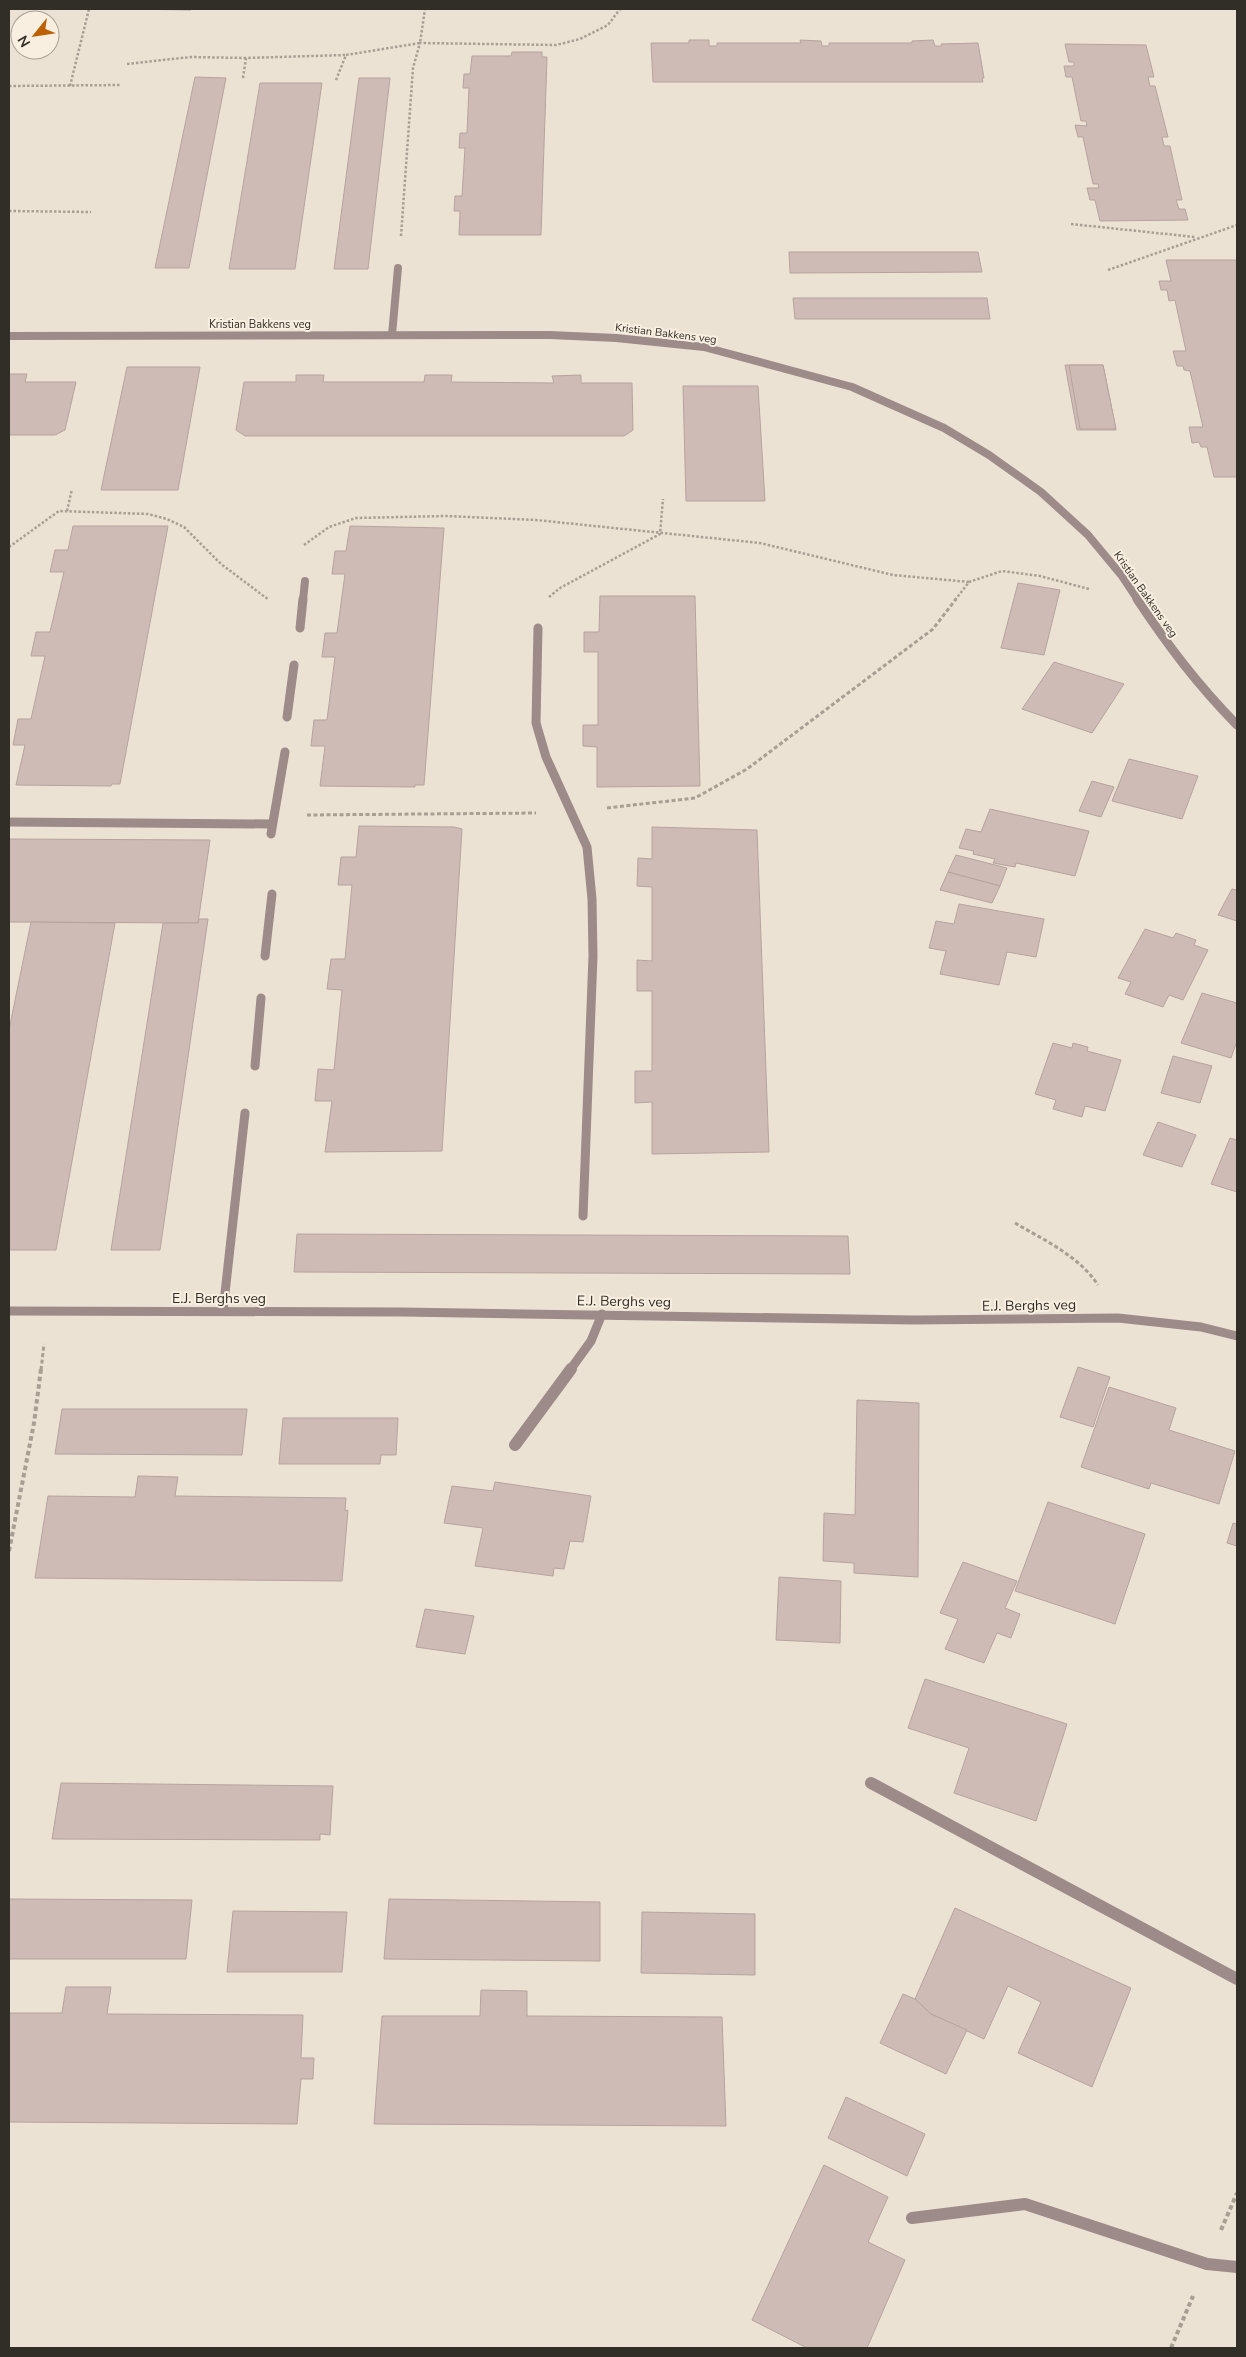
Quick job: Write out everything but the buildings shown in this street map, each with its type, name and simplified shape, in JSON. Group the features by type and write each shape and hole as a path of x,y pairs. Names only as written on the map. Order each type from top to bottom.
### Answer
{"street":[{"path":"392,335 398,268"},
{"name":"Kristian Bakkens veg","path":"9,336 550,335 616,338 704,347 852,387 944,428 989,455 1041,492 1088,535 1122,576 1174,654 1204,691 1237,725"},
{"path":"300,628 305,581"},
{"path":"538,628 536,723 546,757 587,847 592,899 593,956 583,1216"},
{"path":"287,717 294,665"},
{"path":"271,834 285,752"},
{"path":"9,822 273,820"},
{"path":"265,956 272,894"},
{"path":"255,1066 261,998"},
{"path":"223,1311 244,1114"},
{"name":"E.J. Berghs veg","path":"9,1310 602,1314 914,1320 1118,1318 1201,1327 1237,1336"},
{"path":"514,1445 591,1341 602,1314"},
{"path":"872,1783 1237,1979"},
{"path":"912,2218 1025,2204 1207,2264 1237,2267"}],"path":[{"path":"70,86 89,9"},
{"path":"398,268 413,68 420,43 425,9"},
{"path":"127,64 191,57 246,58 346,55 420,43 556,45 580,39 608,25 620,9"},
{"path":"336,80 346,55"},
{"path":"243,78 246,58"},
{"path":"9,86 122,85"},
{"path":"9,212 92,212"},
{"path":"1071,224 1198,237"},
{"path":"1108,270 1198,237 1237,225"},
{"path":"67,510 72,489"},
{"path":"660,534 663,499"},
{"path":"9,547 59,511 148,514 167,519 184,527 221,564 247,586 285,610 301,614"},
{"path":"304,545 329,527 356,518 446,516 536,520 760,543 893,575 969,582 1002,571 1040,576 1099,591 1122,576"},
{"path":"538,628 545,603 555,591 660,534"},
{"path":"273,820 571,813 695,798 746,769 933,629 969,582"},
{"path":"1015,1223 1050,1242 1094,1276 1099,1286"},
{"path":"9,1551 34,1423 45,1341"}]}
